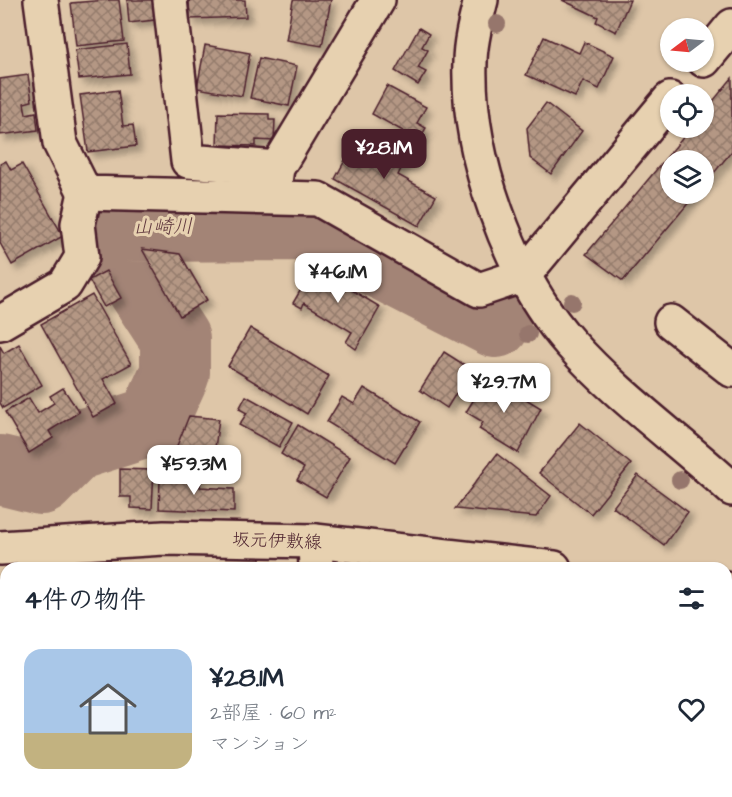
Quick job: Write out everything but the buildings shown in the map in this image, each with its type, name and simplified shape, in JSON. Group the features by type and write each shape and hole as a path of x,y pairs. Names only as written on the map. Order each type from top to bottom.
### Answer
{"street":[{"path":"0,323 65,285 82,257 78,224 85,193 60,143 41,0"},
{"path":"170,0 188,162 275,183 318,199 479,290 524,275 660,111"},
{"path":"275,183 378,0"},
{"path":"481,0 470,61 472,108 481,156 499,219 524,275 541,306 569,342 600,375 732,489"},
{"path":"714,48 732,26"},
{"path":"683,84 694,72"},
{"path":"85,193 275,183"},
{"path":"671,322 732,370"},
{"name":"坂元伊敷線","path":"0,548 164,538 316,555 443,562"}],"waterway":[{"name":"山崎川","path":"0,470 41,480 75,446 153,421 175,373 175,339 123,259 120,227 316,226 334,240 496,323"}]}
